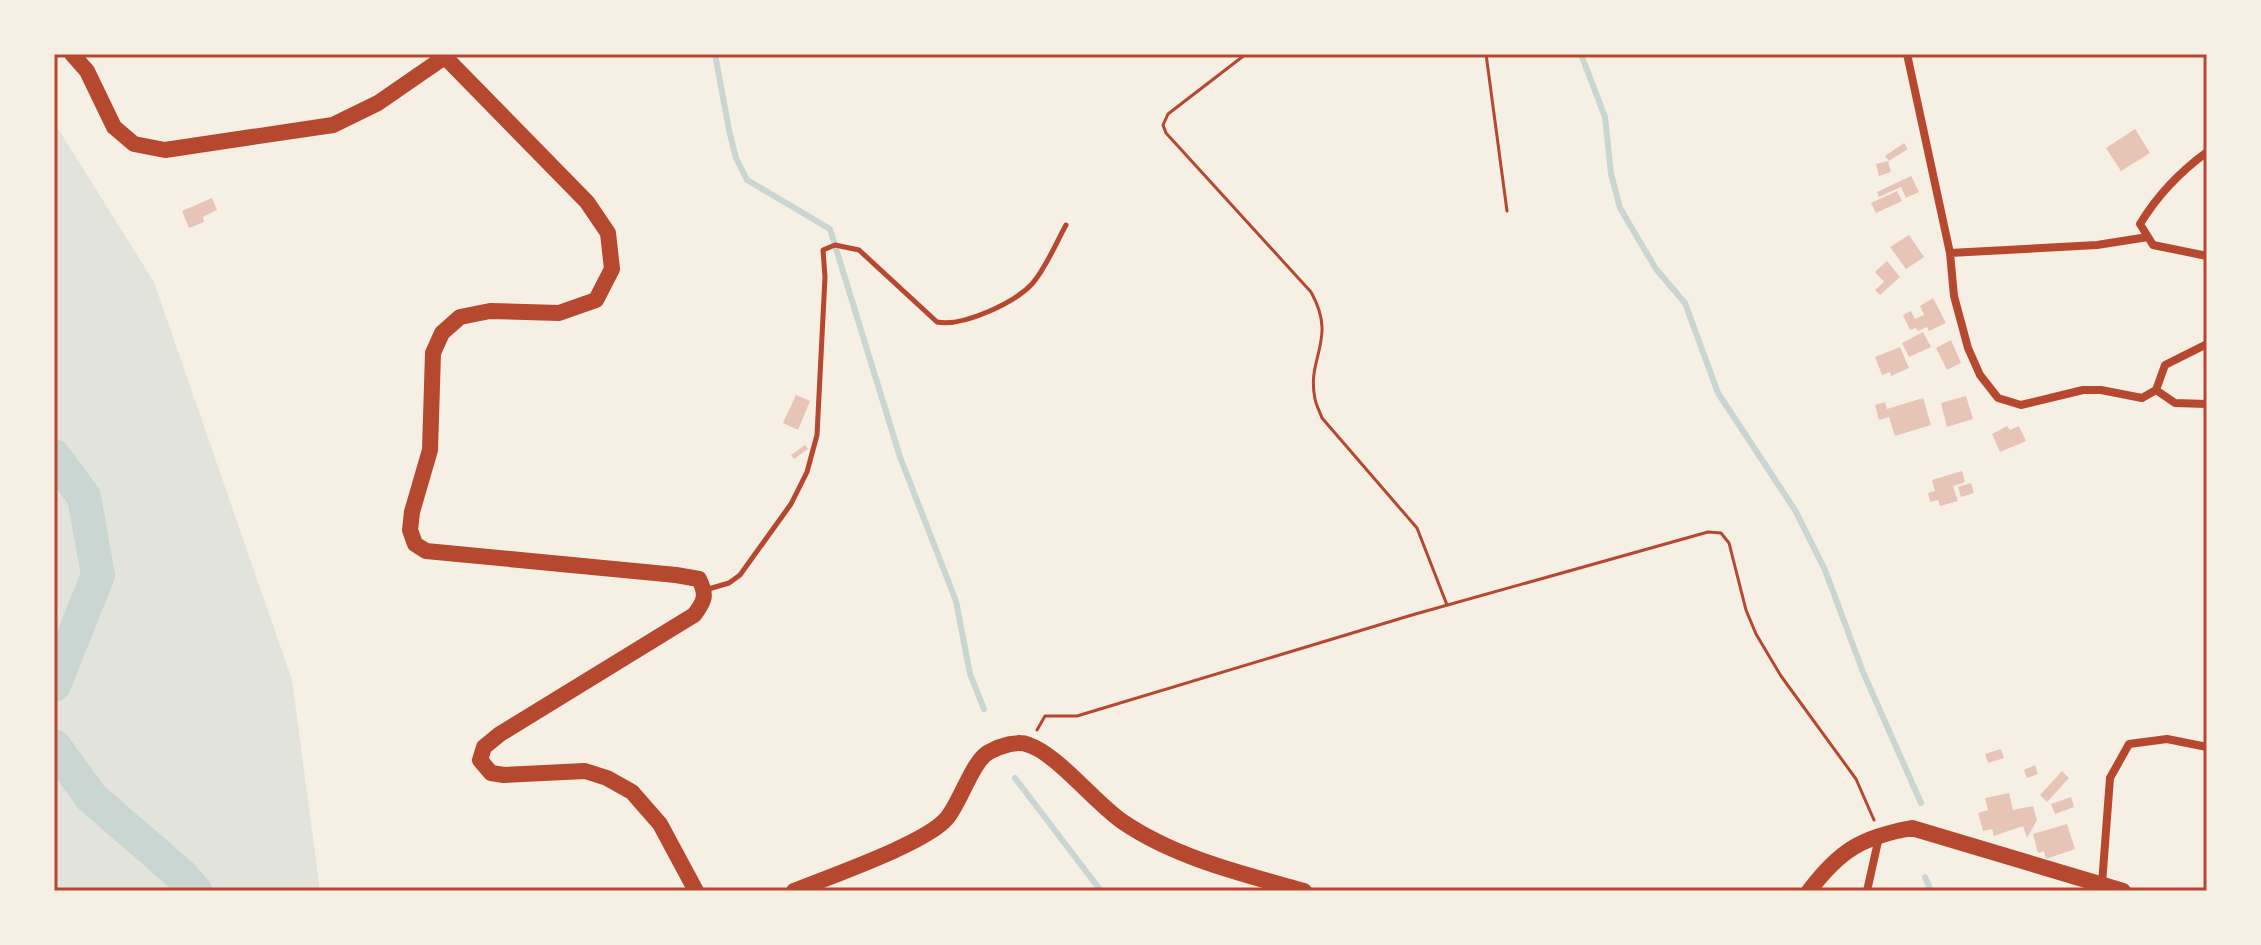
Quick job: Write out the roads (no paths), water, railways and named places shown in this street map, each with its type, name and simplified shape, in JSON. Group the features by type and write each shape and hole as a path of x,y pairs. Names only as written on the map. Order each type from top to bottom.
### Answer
{"main road":[{"path":"72,54 87,71 114,127 134,144 165,150 333,125 378,103 447,56 587,202 608,233 612,269 596,300 559,313 490,311 460,317 442,333 433,353 430,450 412,512 410,530 415,544 426,551 699,579 705,601 694,615 500,734 484,747 480,760 491,773 504,775 585,771 607,778 632,792 660,824 696,891"},
{"path":"794,891 916,840 946,820 984,754 1006,745 1029,744 1053,760 1122,822 1164,844 1224,869 1304,891"},
{"path":"1809,891 1848,850 1880,834 1912,828 2123,891"}],"street":[{"path":"1907,54 1950,253 1954,296 1968,348 1980,375 1998,398 2021,405 2083,390 2101,390 2142,398 2156,390 2165,365 2207,344"},
{"path":"2207,152 2152,204 2140,224 2153,245 2207,256"},
{"path":"1950,253 2097,245 2148,237"},
{"path":"2156,390 2175,403 2207,404"},
{"path":"2102,884 2110,778 2129,744 2167,739 2207,747"},
{"path":"1867,891 1880,834"}],"lane":[{"path":"704,590 729,583 740,575 791,504 807,472 817,435 825,277 823,250 835,245 859,250 937,322 949,325 963,322 1016,297 1033,283 1066,225"}],"waterway":[{"path":"715,54 736,158 747,180 830,229 900,457 956,601 970,674 984,709"},
{"path":"1581,54 1605,117 1611,174 1620,208 1656,269 1685,303 1718,393 1795,510 1825,570 1863,672 1921,803"},
{"path":"54,456 84,497 98,575 54,685"},
{"path":"54,746 91,797 181,875 195,891"},
{"path":"1015,778 1101,891"},
{"path":"1925,877 1931,891"}]}
